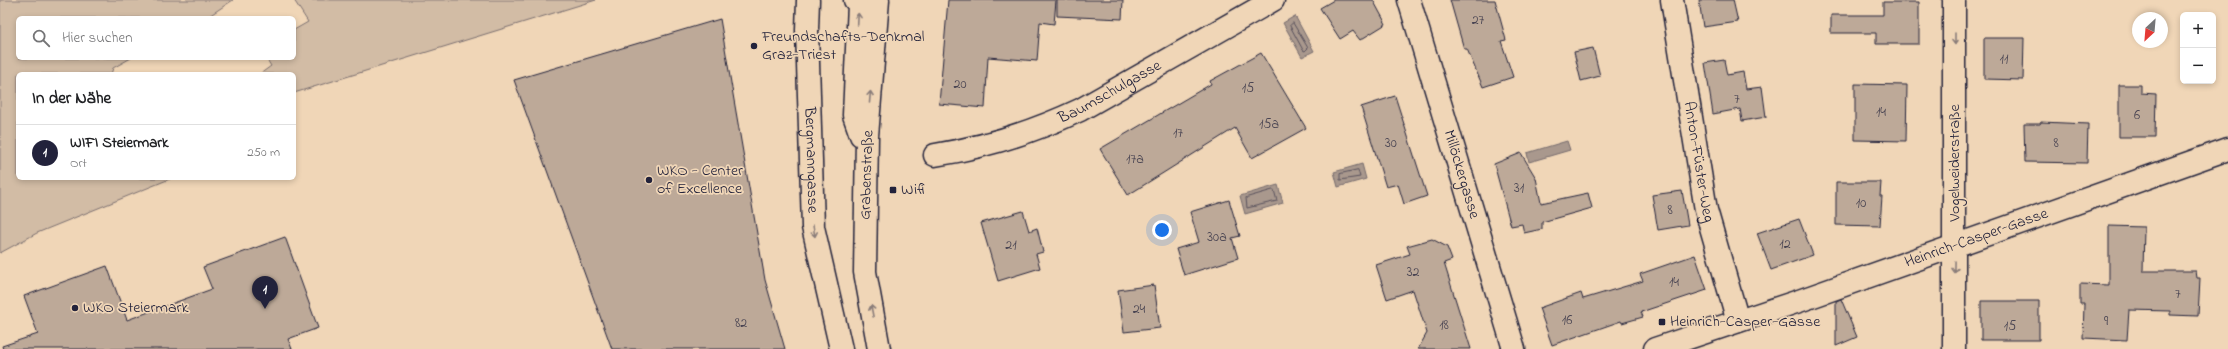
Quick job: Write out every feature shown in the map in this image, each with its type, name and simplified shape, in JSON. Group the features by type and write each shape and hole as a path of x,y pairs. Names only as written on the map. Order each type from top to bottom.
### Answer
{"street":[{"name":"Bergmanngasse","path":"808,0 807,30 813,227 832,317 841,349"},
{"path":"855,0 858,4 854,114 867,154"},
{"name":"Grabenstraße","path":"878,0 867,154 865,272 879,349"},
{"name":"Baumschulgasse","path":"935,155 1014,138 1056,122 1080,110 1273,0"},
{"name":"Millöckergasse","path":"1409,0 1514,349"},
{"name":"Anton-Füster-Weg","path":"1672,0 1706,210 1738,321"},
{"name":"Vogelweiderstraße","path":"1954,0 1954,349"},
{"name":"Heinrich-Casper-Gasse","path":"1655,349 2228,149"}],"shaded area":[{"path":"0,0 233,0 209,16 16,16 16,60 127,60 113,68 112,72 16,72 16,180 167,180 37,233 0,253"},
{"path":"294,0 596,0 296,92 296,72 263,72 271,66 267,60 296,60 296,29 308,22"}],"water":[{"path":"1295,16 1314,51 1302,57 1283,23"},
{"path":"1567,141 1570,150 1529,162 1527,153"},
{"path":"1362,164 1366,179 1338,187 1334,172"},
{"path":"1278,185 1283,203 1245,214 1240,196"}],"building":[{"path":"948,0 1056,0 1054,24 1040,22 1037,61 988,57 985,108 939,104"},
{"path":"1057,0 1123,0 1122,19 1057,16"},
{"path":"1334,0 1373,0 1386,24 1360,40 1353,31 1340,39 1320,8"},
{"path":"1450,0 1495,0 1506,40 1501,41 1513,77 1483,87 1467,49 1464,49"},
{"path":"1699,0 1733,0 1738,22 1703,27"},
{"path":"1883,2 1919,2 1919,44 1876,44 1876,33 1831,33 1831,15 1883,15"},
{"name":"WKO - Center of Excellence","path":"720,19 765,280 785,349 612,349 514,80"},
{"path":"1984,38 2024,38 2023,80 1984,79"},
{"path":"1593,48 1600,76 1581,81 1574,52"},
{"path":"1261,53 1306,128 1252,158 1235,128 1128,195 1100,149 1211,84 1210,81"},
{"path":"1724,60 1727,75 1743,72 1746,89 1762,87 1766,117 1742,121 1740,109 1713,114 1705,63"},
{"path":"1855,84 1907,85 1906,141 1855,140"},
{"path":"2119,85 2141,85 2141,93 2156,94 2155,137 2119,137"},
{"path":"1395,96 1427,196 1404,204 1398,184 1386,187 1361,107"},
{"path":"2041,122 2088,124 2087,163 2025,162 2024,124 2040,124"},
{"path":"1521,153 1536,178 1541,203 1588,193 1592,208 1542,222 1542,229 1524,233 1522,224 1511,226 1494,164"},
{"path":"1836,182 1881,182 1880,196 1882,196 1880,226 1836,225"},
{"path":"1682,191 1688,225 1658,230 1652,195"},
{"path":"1229,200 1240,236 1232,238 1238,258 1184,275 1176,249 1199,242 1190,212"},
{"path":"1023,211 1029,231 1037,228 1043,252 1036,254 1040,268 998,281 981,223"},
{"path":"1799,219 1813,255 1771,270 1757,233"},
{"path":"2109,226 2144,227 2143,271 2196,271 2197,278 2200,278 2198,316 2170,315 2170,311 2129,310 2127,340 2083,338 2084,304 2080,304 2080,284 2109,285"},
{"path":"285,237 318,328 288,339 292,349 3,349 2,346 38,334 24,296 107,266 127,320 212,289 203,267"},
{"path":"1432,239 1447,247 1452,260 1444,263 1471,349 1418,349 1427,333 1413,290 1387,299 1376,265 1410,254 1407,246"},
{"path":"1695,255 1707,290 1641,312 1643,317 1622,323 1621,321 1552,345 1539,308 1581,293 1583,299 1643,281 1640,274"},
{"path":"1154,285 1160,328 1124,332 1118,290"},
{"path":"1841,299 1857,337 1836,346 1836,301"},
{"path":"1981,301 2039,301 2039,340 1981,340"}],"place":[{"name":"Freundschafts-Denkmal Graz-Triest","path":"754,46"},
{"name":"WKO - Center of Excellence","path":"649,180"},
{"name":"Wifi","path":"893,190"},
{"name":"WKO Steiermark","path":"75,308"},
{"name":"WIFI Steiermark","path":"265,309"},
{"name":"Heinrich-Casper-Gasse","path":"1662,322"}]}
